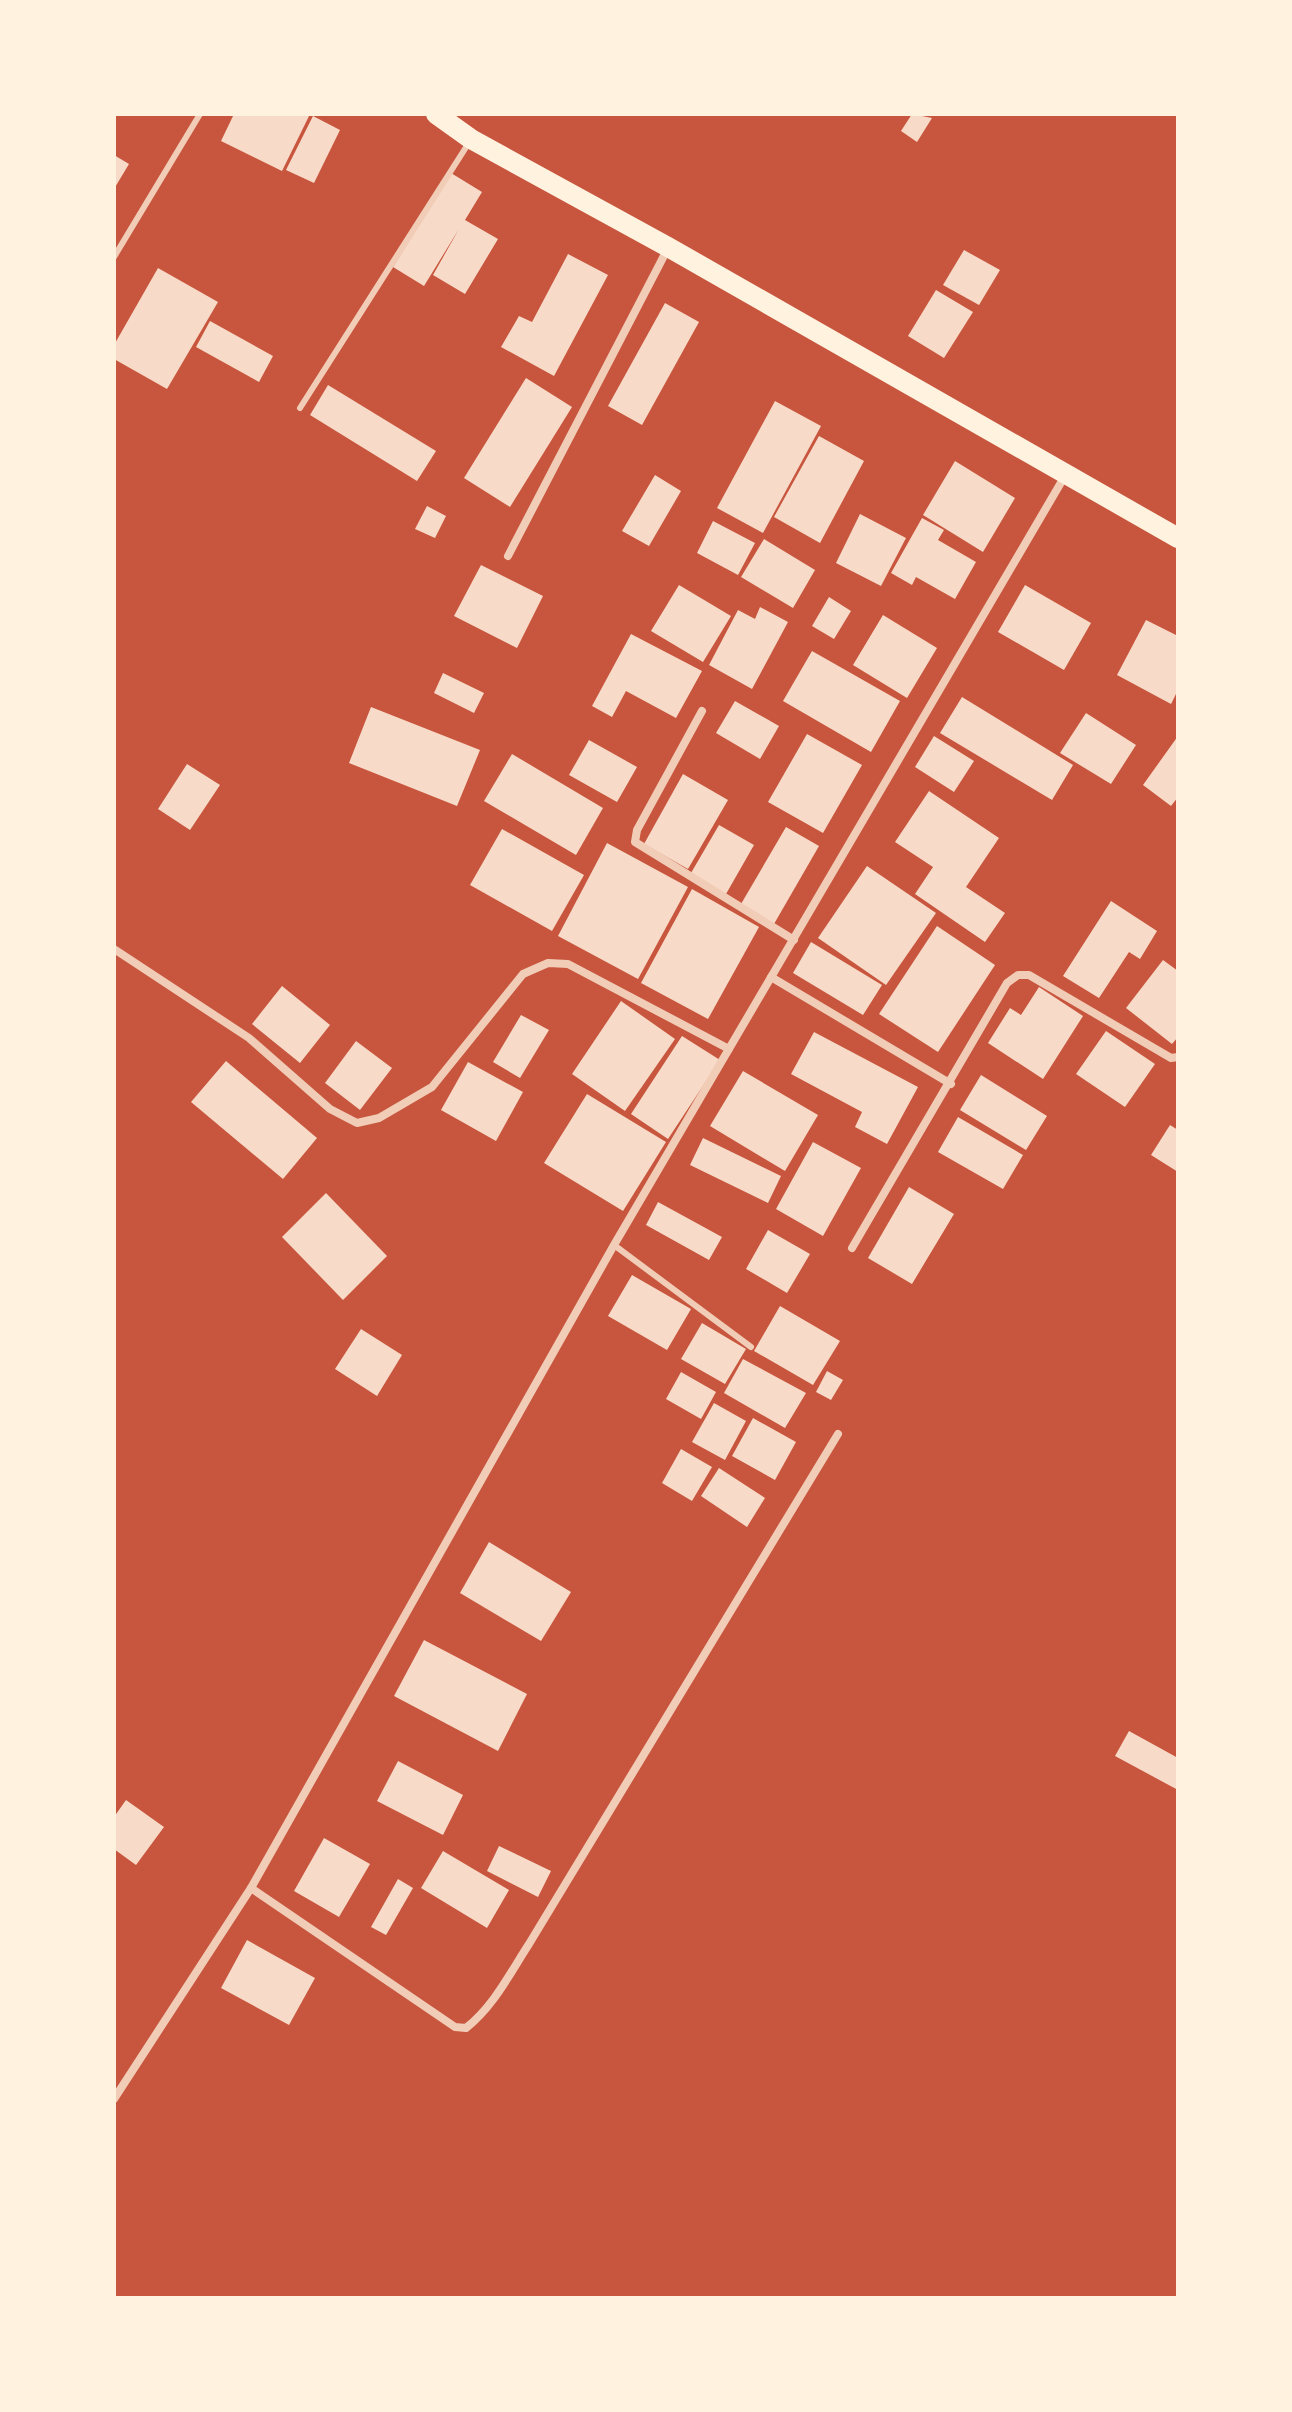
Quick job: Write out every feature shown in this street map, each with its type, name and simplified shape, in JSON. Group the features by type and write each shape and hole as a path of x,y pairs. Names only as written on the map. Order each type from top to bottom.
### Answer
{"main road":[{"path":"436,114 471,139 668,247 1178,538"}],"street":[{"path":"508,556 668,247"},
{"path":"114,2099 251,1888 614,1245 1067,473"},
{"path":"702,711 637,830 635,842 794,940"},
{"path":"114,949 249,1038 330,1109 357,1123 379,1118 432,1087 523,974 548,963 568,964 729,1049"},
{"path":"852,1248 951,1084 1007,983 1018,975 1029,975 1171,1058 1178,1057"},
{"path":"771,977 951,1084"},
{"path":"251,1888 455,2027 466,2028 494,1999 529,1944 838,1434"}],"lane":[{"path":"114,257 200,114"},
{"path":"300,408 471,139"},
{"path":"614,1245 751,1347"}],"building":[{"path":"234,114 310,114 282,171 221,141"},
{"path":"912,114 932,118 917,142 901,131"},
{"path":"313,116 340,130 314,183 286,170"},
{"path":"114,155 129,164 114,189"},
{"path":"451,173 482,192 465,220 498,239 465,294 433,275 459,229 424,286 393,267"},
{"path":"964,250 1000,270 979,305 943,285"},
{"path":"568,254 608,275 554,376 501,347 519,316 532,322"},
{"path":"158,268 218,302 167,389 114,359 114,345"},
{"path":"936,290 973,312 944,358 908,336"},
{"path":"665,303 699,322 642,425 608,406"},
{"path":"210,321 273,356 259,382 196,347"},
{"path":"526,378 572,407 510,507 464,478"},
{"path":"328,385 436,451 417,481 310,415"},
{"path":"775,401 821,426 763,533 717,508"},
{"path":"819,436 864,461 820,543 774,517"},
{"path":"955,461 1015,498 983,552 923,515"},
{"path":"655,475 681,491 649,546 622,531"},
{"path":"427,506 446,516 435,538 415,529"},
{"path":"860,514 906,538 881,586 836,563"},
{"path":"922,518 944,530 938,540 976,562 955,599 916,577 912,585 891,573"},
{"path":"713,521 755,543 738,575 697,553"},
{"path":"764,539 815,570 793,608 741,577"},
{"path":"481,565 543,596 517,648 454,616"},
{"path":"679,585 731,616 703,662 651,631"},
{"path":"1025,585 1091,623 1064,670 998,632"},
{"path":"829,597 851,611 834,639 812,626"},
{"path":"760,607 788,622 752,689 709,665 738,610 755,619"},
{"path":"883,615 937,648 907,698 853,665"},
{"path":"1146,620 1178,636 1178,690 1171,704 1117,675"},
{"path":"631,634 702,671 676,718 626,691 612,717 592,706"},
{"path":"812,651 900,701 871,752 783,701"},
{"path":"443,673 484,693 474,713 434,693"},
{"path":"962,697 1073,765 1052,800 940,733"},
{"path":"735,701 779,726 760,759 716,733"},
{"path":"371,707 480,750 457,806 349,763"},
{"path":"1086,713 1136,745 1111,784 1060,753"},
{"path":"807,734 862,765 823,833 768,802"},
{"path":"934,736 974,761 954,792 915,767"},
{"path":"1178,736 1178,797 1171,806 1143,785"},
{"path":"589,740 637,767 617,802 569,775"},
{"path":"512,754 603,808 576,855 484,801"},
{"path":"187,764 220,785 190,830 158,809"},
{"path":"683,774 728,800 688,869 644,844"},
{"path":"929,791 999,838 966,887 1005,913 985,942 915,894 933,867 895,842"},
{"path":"719,825 754,845 726,894 691,873"},
{"path":"786,827 819,846 774,924 741,904"},
{"path":"502,829 584,875 552,931 470,885"},
{"path":"607,843 688,887 638,979 558,936"},
{"path":"867,866 936,913 886,985 818,938"},
{"path":"692,889 759,927 708,1019 641,983"},
{"path":"1111,901 1157,931 1140,959 1129,952 1099,998 1063,976"},
{"path":"937,926 995,965 938,1052 879,1014"},
{"path":"811,942 882,985 863,1015 793,973"},
{"path":"1163,960 1178,971 1178,1037 1172,1044 1126,1008"},
{"path":"282,986 330,1025 300,1063 252,1024"},
{"path":"1039,987 1083,1016 1043,1079 988,1043 1010,1008 1021,1015"},
{"path":"621,1001 675,1039 625,1111 572,1074"},
{"path":"521,1015 549,1030 520,1078 493,1062"},
{"path":"1106,1031 1155,1064 1125,1107 1076,1074"},
{"path":"814,1032 918,1087 887,1144 855,1127 862,1112 791,1074"},
{"path":"682,1036 720,1060 668,1139 631,1114"},
{"path":"356,1041 392,1068 360,1110 325,1083"},
{"path":"226,1061 317,1138 283,1179 191,1102"},
{"path":"468,1062 523,1092 496,1141 441,1110"},
{"path":"743,1071 818,1115 785,1171 710,1126"},
{"path":"981,1075 1047,1116 1026,1150 960,1110"},
{"path":"587,1094 666,1142 623,1211 544,1163"},
{"path":"958,1117 1023,1155 1003,1189 938,1152"},
{"path":"1170,1125 1178,1130 1178,1172 1151,1155"},
{"path":"703,1138 781,1176 768,1203 690,1165"},
{"path":"813,1142 861,1168 823,1236 776,1209"},
{"path":"909,1187 954,1214 912,1284 868,1258"},
{"path":"326,1193 387,1256 343,1300 282,1237"},
{"path":"658,1202 722,1237 709,1260 646,1225"},
{"path":"768,1230 810,1254 787,1293 746,1269"},
{"path":"632,1275 691,1309 667,1350 608,1316"},
{"path":"780,1306 840,1341 813,1385 754,1351"},
{"path":"702,1323 746,1349 725,1384 681,1359"},
{"path":"361,1329 402,1355 377,1396 335,1369"},
{"path":"743,1359 806,1393 785,1428 724,1393"},
{"path":"827,1371 843,1380 831,1400 816,1392"},
{"path":"681,1372 716,1392 701,1419 666,1399"},
{"path":"714,1403 746,1421 725,1460 692,1442"},
{"path":"753,1418 796,1442 775,1480 732,1456"},
{"path":"681,1449 712,1467 692,1501 662,1483"},
{"path":"719,1468 765,1498 747,1527 701,1496"},
{"path":"489,1542 571,1592 541,1641 460,1593"},
{"path":"424,1640 527,1694 498,1751 394,1696"},
{"path":"1129,1731 1178,1758 1178,1790 1115,1756"},
{"path":"398,1761 463,1795 443,1835 377,1801"},
{"path":"126,1800 164,1827 136,1865 114,1849 114,1817"},
{"path":"324,1838 370,1864 339,1917 294,1891"},
{"path":"499,1846 551,1871 538,1897 487,1871"},
{"path":"443,1851 509,1890 487,1928 421,1888"},
{"path":"398,1879 413,1888 386,1935 371,1927"},
{"path":"247,1940 315,1978 289,2025 221,1988"}]}
